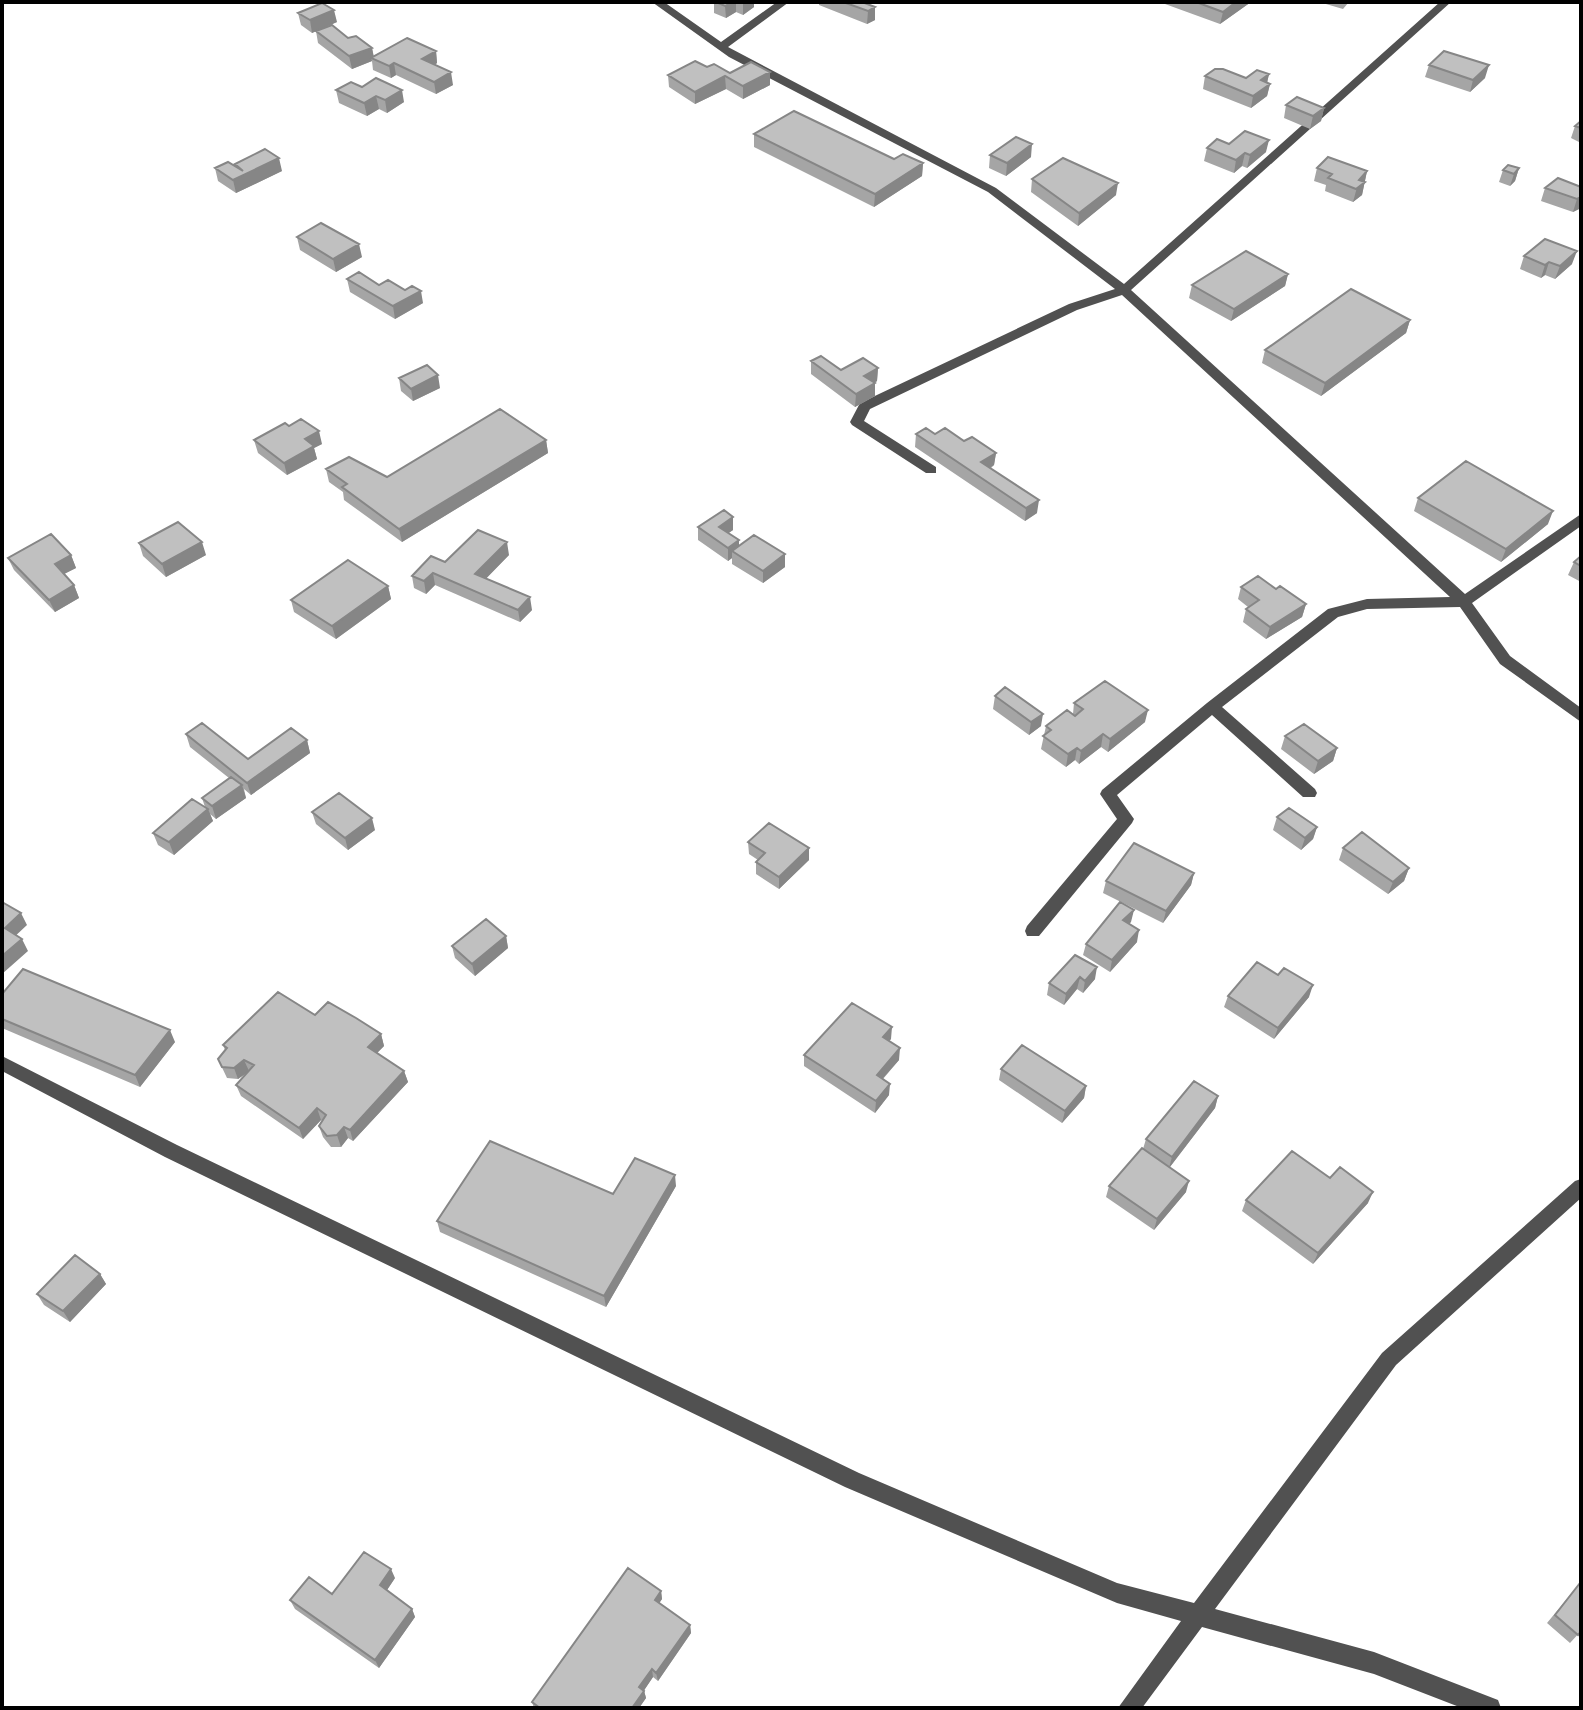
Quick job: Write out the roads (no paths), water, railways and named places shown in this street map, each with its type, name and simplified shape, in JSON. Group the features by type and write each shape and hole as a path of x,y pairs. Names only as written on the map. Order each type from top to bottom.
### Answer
{"street":[{"path":"657,2 721,47 992,190 1124,290 1464,602 1505,660 1581,716"},
{"path":"721,47 784,2"},
{"path":"931,470 857,422 865,406 1073,307 1124,290 1446,2"},
{"path":"1033,931 1126,819 1108,794 1212,707 1333,613 1367,604 1464,602 1581,519"},
{"path":"1212,707 1309,793"},
{"path":"2,1063 171,1151 852,1480 1117,1593 1374,1663 1490,1708"},
{"path":"1129,1708 1201,1616 1389,1359 1581,1187"}]}
